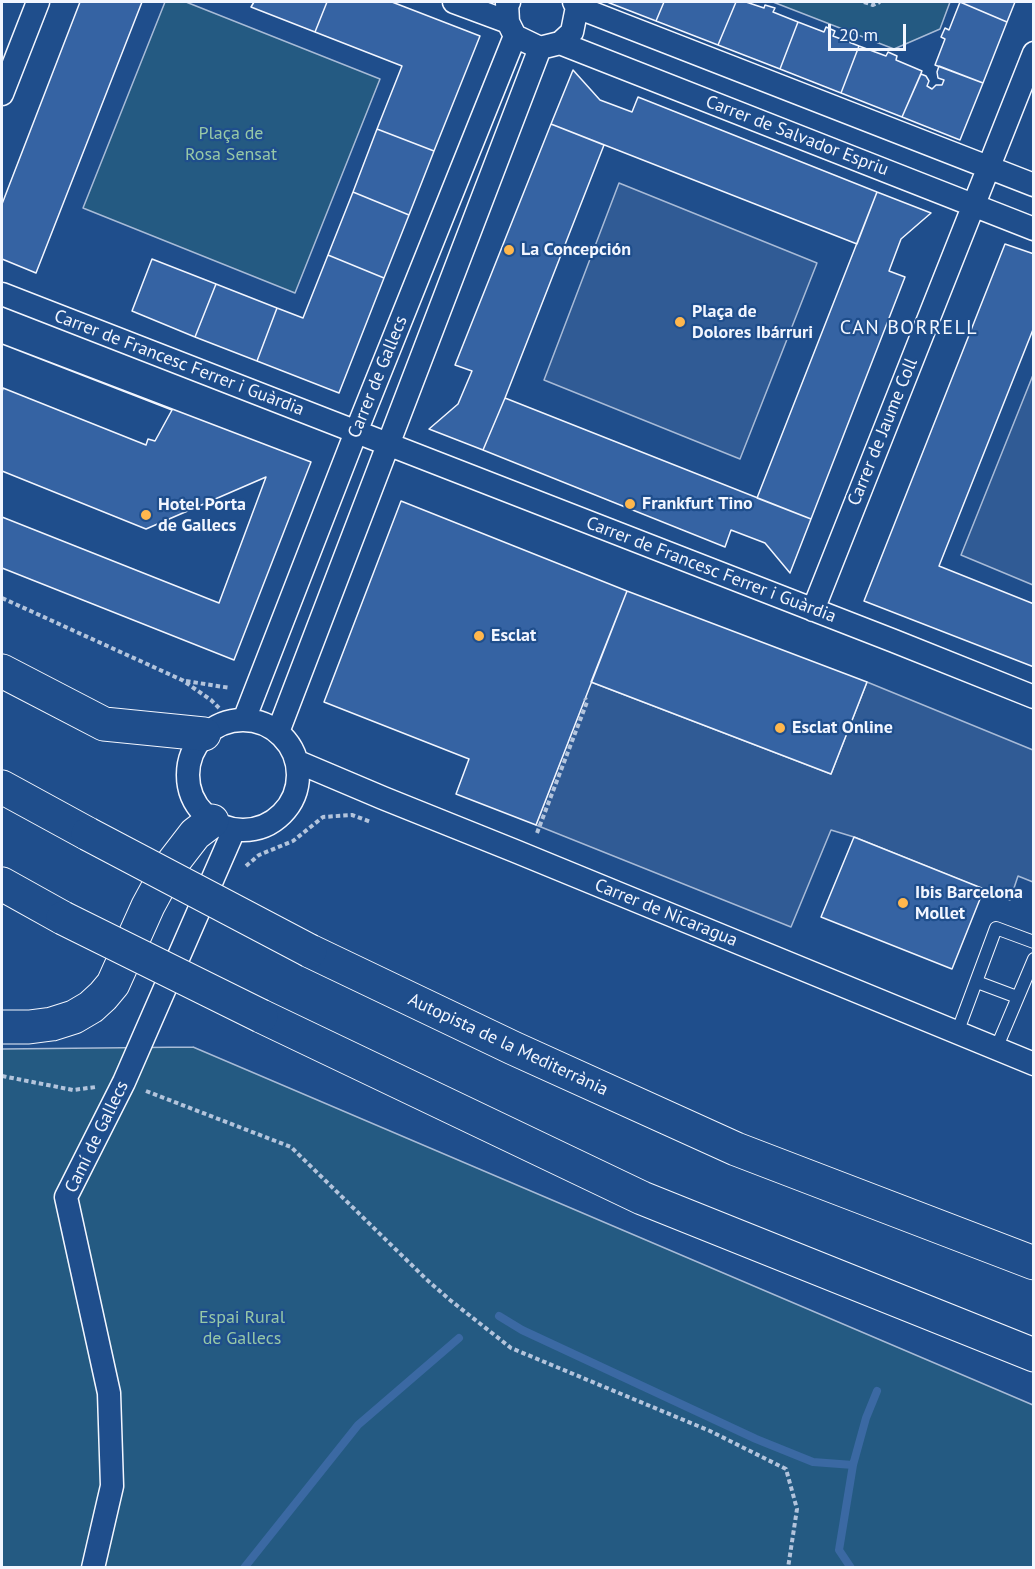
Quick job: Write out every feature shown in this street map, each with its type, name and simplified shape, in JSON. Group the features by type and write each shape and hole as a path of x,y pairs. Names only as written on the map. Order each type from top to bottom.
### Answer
{"highway":[{"path":"2,671 104,724 226,725"},
{"name":"Autopista de la Mediterrània","path":"2,787 310,951 513,1048 736,1149 1034,1263"},
{"path":"2,1027 52,1024 74,1017 91,1007 113,984 148,906 168,869 195,834 223,825"},
{"path":"2,884 63,918 261,1016 642,1198 1034,1355"}],"street":[{"path":"2,94 38,2"},
{"path":"454,2 510,20"},
{"path":"576,4 1034,185"},
{"name":"Carrer de Gallecs","path":"278,732 388,444 550,46 572,32 576,4"},
{"name":"Carrer de Salvador Espriu","path":"510,20 550,46 1034,229"},
{"name":"Carrer de Gallecs","path":"226,725 356,432 510,20"},
{"name":"Carrer de Jaume Coll","path":"813,610 1034,52"},
{"name":"Carrer de Francesc Ferrer i Guàrdia","path":"2,294 1034,697"},
{"path":"263,722 278,732 296,756 298,789 290,807 277,820 260,829 247,831 223,825 194,801 187,780 192,751 226,725 263,722"},
{"name":"Carrer de Nicaragua","path":"298,762 1034,1064"},
{"name":"Camí de Gallecs","path":"93,1568 112,1486 109,1393 66,1197 124,1082 223,825"}],"lane":[{"path":"957,1033 996,928 1034,942"},
{"path":"996,1049 1034,959"},
{"path":"977,982 1017,997"}],"path":[{"path":"864,2 873,5 880,2"},
{"path":"2,598 183,680 212,700 226,725"},
{"path":"183,680 230,688"},
{"path":"537,833 587,702 585,698"},
{"path":"243,868 259,855 293,841 323,817 352,815 371,822"},
{"path":"2,1076 73,1090 124,1082 291,1147 426,1279 511,1348 710,1431 786,1469 797,1509 788,1568"}],"green space":[{"name":"Plaça de Rosa Sensat","path":"165,2 186,2 380,79 295,293 83,208"},
{"path":"773,2 950,2 940,29 894,49"},
{"name":"Espai Rural de Gallecs","path":"193,1047 1033,1405 1033,1567 2,1567 2,1049"}],"shaded area":[{"name":"Plaça de Dolores Ibárruri","path":"619,183 817,263 740,459 544,380"},
{"path":"1033,375 1033,585 961,555"},
{"path":"591,682 831,774 867,682 1033,750 1033,882 1018,876 1010,900 854,837 831,830 791,927 536,825"}],"building":[{"path":"80,2 142,2 36,273 2,259 2,204"},
{"path":"254,2 327,2 315,32 251,7"},
{"path":"327,2 392,2 480,36 434,151 377,129 402,66 315,32"},
{"path":"607,2 664,2 656,21"},
{"path":"664,2 736,2 718,45 656,21"},
{"path":"736,2 775,8 773,12 798,22 780,69 718,45"},
{"path":"960,2 1015,2 1007,22"},
{"path":"960,2 1007,22 983,83 935,65 945,39 941,37 945,28 949,30"},
{"path":"798,22 824,32 826,27 835,31 833,36 859,46 841,93 780,69"},
{"path":"859,46 886,56 888,52 897,56 896,60 922,71 902,117 841,93"},
{"path":"939,66 983,83 960,140 902,117 921,74 926,76 929,81 927,86 932,89 936,85 942,85 944,80 938,78 937,72"},
{"path":"573,70 600,100 632,112 638,97 877,192 857,244 551,124"},
{"path":"551,124 604,145 483,450 429,429 458,404 472,371 455,365"},
{"path":"377,129 434,151 409,215 353,192"},
{"path":"353,192 409,215 384,278 328,255"},
{"path":"877,192 931,213 901,239 889,271 905,277 811,519 757,498"},
{"path":"1005,244 1034,254 1034,327 939,566 1034,604 1034,667 864,601"},
{"path":"328,255 384,278 339,393 257,361 277,308 303,318"},
{"path":"152,259 216,284 195,337 132,311"},
{"path":"216,284 277,308 257,361 195,337"},
{"path":"2,344 172,410 155,441 148,439 146,445 3,388 2,392"},
{"name":"Hotel Porta de Gallecs","path":"2,344 311,462 234,660 2,568"},
{"path":"505,398 811,519 790,573 765,543 731,530 725,547 483,450"},
{"path":"2,471 146,529 266,477 219,603 2,517"},
{"name":"Esclat","path":"401,501 627,591 536,825 456,794 469,759 324,702"},
{"name":"Esclat Online","path":"627,591 867,682 831,774 591,682"},
{"name":"Ibis Barcelona Mollet","path":"854,837 984,889 952,969 821,917"}],"waterway":[{"path":"499,1316 522,1330 756,1439 813,1462 853,1465"},
{"path":"244,1568 358,1425 459,1338"},
{"path":"851,1568 839,1550 853,1465 866,1418 877,1391"}],"place":[{"name":"La Concepción","path":"509,250"},
{"name":"Plaça de Dolores Ibárruri","path":"680,322"},
{"name":"Frankfurt Tino","path":"630,504"},
{"name":"Hotel Porta de Gallecs","path":"146,515"},
{"name":"Esclat","path":"479,636"},
{"name":"Esclat Online","path":"780,728"},
{"name":"Ibis Barcelona Mollet","path":"903,903"}],"district":[{"name":"CAN BORRELL","path":"909,328"}]}
